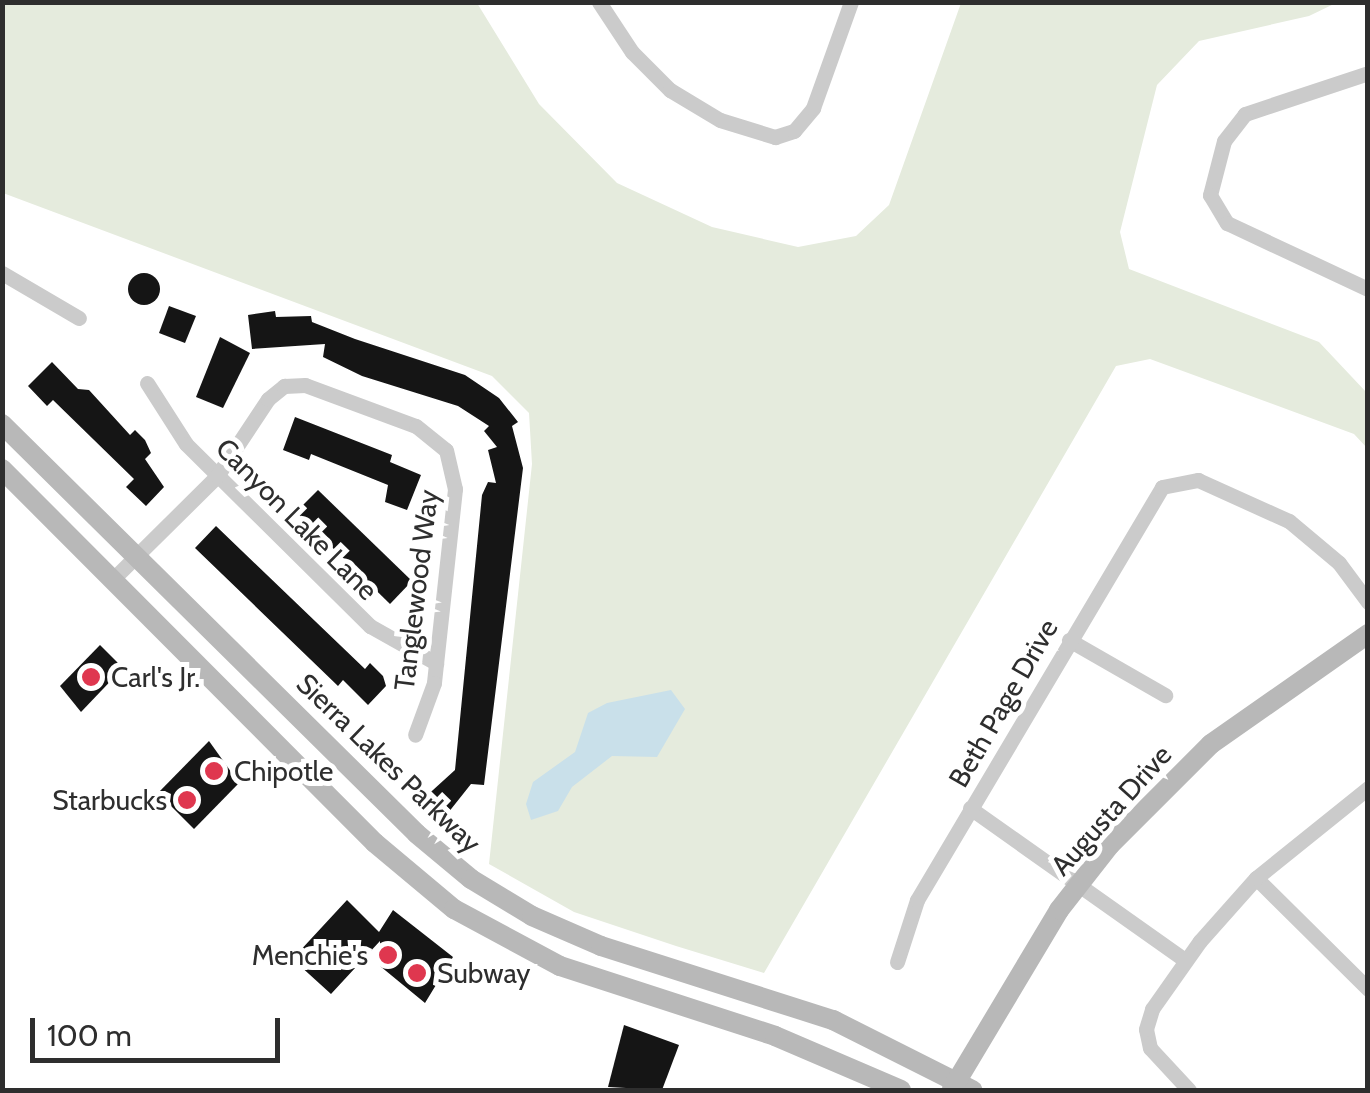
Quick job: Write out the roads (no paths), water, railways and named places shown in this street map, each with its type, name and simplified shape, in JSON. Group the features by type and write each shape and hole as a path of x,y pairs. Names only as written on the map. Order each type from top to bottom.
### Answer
{"street":[{"path":"599,2 644,66 687,102 765,136 794,131 813,108 851,2"},
{"path":"1368,72 1236,122 1211,188 1216,212 1368,289"},
{"path":"2,273 79,318"},
{"name":"Canyon Lake Lane","path":"147,383 170,425 370,626 436,663"},
{"name":"Tanglewood Way","path":"217,476 268,399 284,386 306,385 416,426 446,450 455,489 436,663 415,735"},
{"name":"Sierra Lakes Parkway","path":"2,424 417,834 470,879 532,916 601,946 833,1020 960,1087"},
{"path":"2,469 375,843 469,919 576,973 791,1042 902,1090"},
{"path":"112,580 217,476"},
{"name":"Beth Page Drive","path":"896,962 908,920 970,808 1144,508 1173,481 1198,480 1289,521 1339,563 1368,602"},
{"name":"Augusta Drive","path":"960,1087 1079,882 1212,744 1368,634"},
{"path":"1069,640 1165,695"},
{"path":"1190,1090 1146,1038 1152,1009 1184,960 1256,878 1368,788"},
{"path":"970,808 1184,960"},
{"path":"1256,878 1368,989"}],"water":[{"path":"671,690 685,709 657,757 612,756 572,787 558,811 531,820 526,804 533,782 575,752 588,713 607,703"}],"place":[{"name":"Carl's Jr.","path":"91,677"},
{"name":"Chipotle","path":"214,771"},
{"name":"Starbucks","path":"187,800"},
{"name":"Menchie's","path":"388,955"},
{"name":"Subway","path":"417,973"}]}
